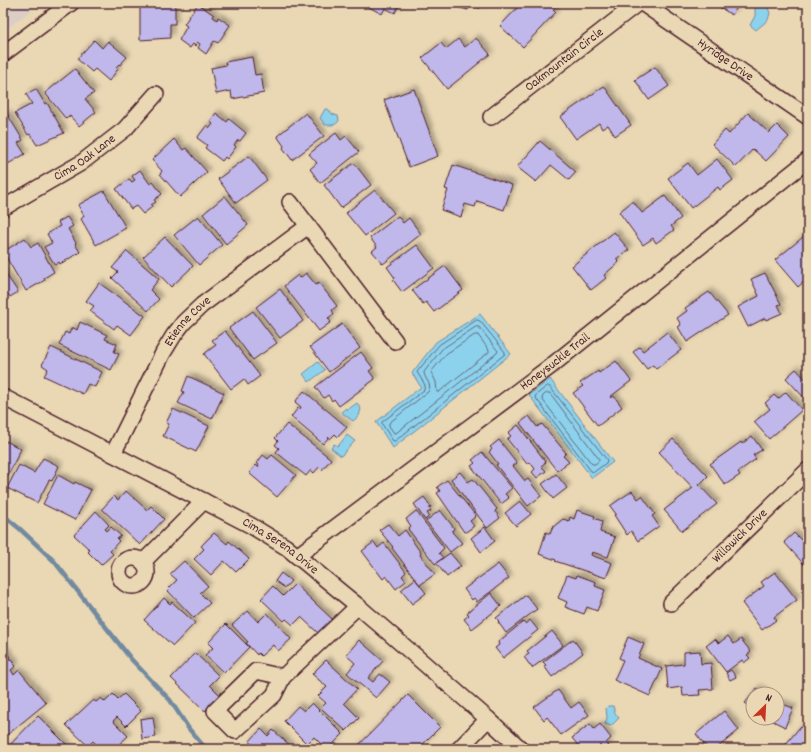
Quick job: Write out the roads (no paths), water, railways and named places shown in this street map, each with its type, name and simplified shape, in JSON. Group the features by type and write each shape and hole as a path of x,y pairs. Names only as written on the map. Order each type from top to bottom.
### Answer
{"street":[{"path":"3,54 71,3"},
{"name":"Oakmountain Circle","path":"491,117 638,3"},
{"name":"Hyridge Drive","path":"642,3 808,117"},
{"name":"Cima Oak Lane","path":"3,208 81,163 125,129 156,94"},
{"name":"Honeysuckle Trail","path":"297,556 551,366 808,160"},
{"path":"290,202 395,341"},
{"name":"Etienne Cove","path":"113,454 163,353 184,322 202,305 308,226"},
{"name":"Cima Serena Drive","path":"3,397 204,501 286,547 358,606 521,749"},
{"name":"Willowick Drive","path":"671,603 808,470"},
{"path":"143,562 204,501"},
{"path":"283,677 358,606"},
{"path":"459,749 488,719"}],"water":[{"path":"762,4 768,8 770,13 768,20 756,30 750,25 755,16 755,8"},
{"path":"325,109 328,109 332,114 338,116 339,120 337,123 334,125 325,125 320,118"},
{"path":"480,314 511,354 393,448 376,422 421,387 412,373 436,342"},
{"path":"318,362 325,370 309,382 303,374"},
{"path":"550,379 613,462 592,478 529,395"},
{"path":"357,403 361,409 359,416 353,421 341,412"},
{"path":"347,435 355,441 341,456 331,448 334,444 338,446"},
{"path":"608,706 613,706 615,713 619,718 611,726 605,724 607,718 606,708"}],"waterway":[{"path":"3,515 54,561 131,659 170,700 189,729 206,749"}]}
